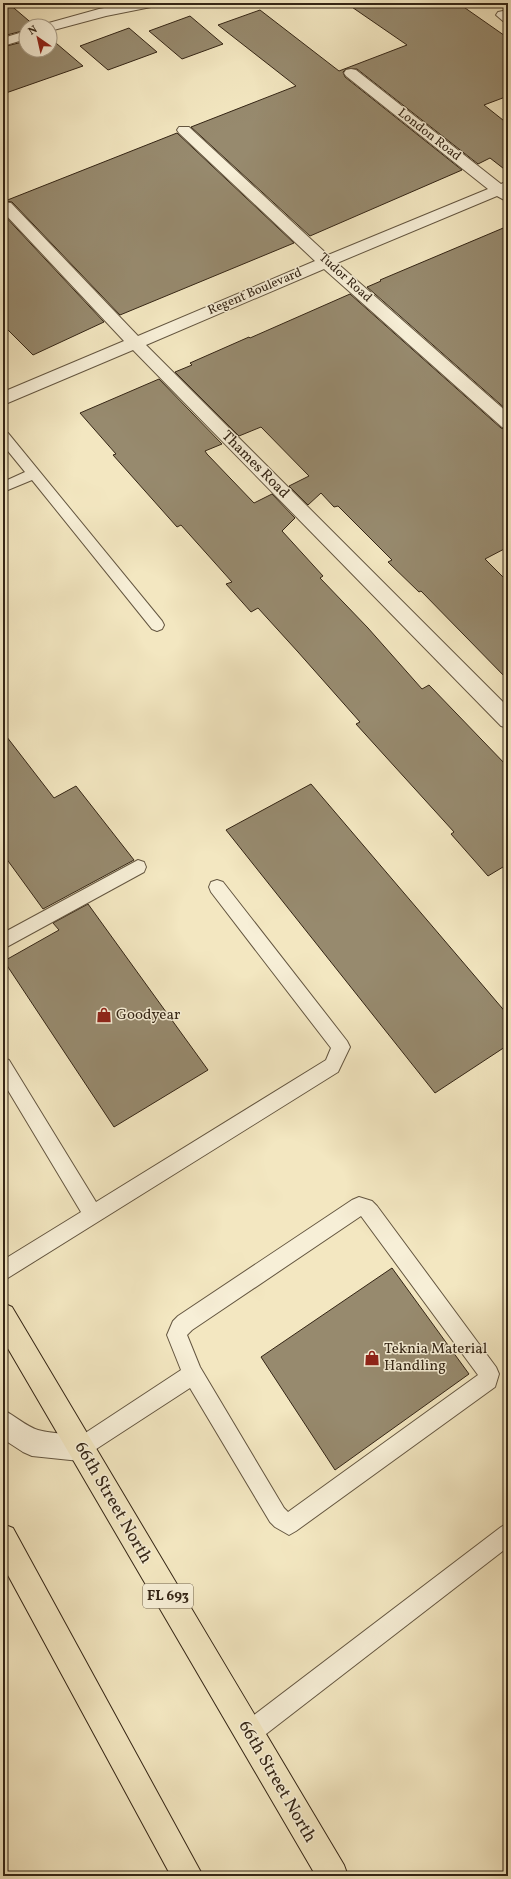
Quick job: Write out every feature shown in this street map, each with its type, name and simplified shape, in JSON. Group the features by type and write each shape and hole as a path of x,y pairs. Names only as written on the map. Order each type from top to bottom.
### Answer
{"main road":[{"name":"66th Street North","path":"3,1316 333,1876"},
{"path":"3,1538 188,1876"}],"street":[{"path":"58,25 104,12 151,3"},
{"path":"3,42 18,37"},
{"name":"London Road","path":"351,73 505,191"},
{"name":"Tudor Road","path":"184,130 326,262 508,423"},
{"name":"Regent Boulevard","path":"3,399 136,344 326,262 505,191"},
{"name":"Thames Road","path":"6,206 136,344 508,720"},
{"path":"3,1423 32,1443 80,1448"}],"lane":[{"path":"3,436 157,625"},
{"path":"3,487 34,474"},
{"path":"3,942 138,867"},
{"path":"3,1271 332,1066 341,1047 217,887"},
{"path":"3,1066 93,1215"},
{"path":"359,1206 365,1207 370,1212 489,1374 488,1380 289,1524 282,1520 278,1515 193,1374 177,1335 185,1323 359,1206"},
{"path":"80,1448 193,1374"},
{"path":"248,1733 508,1534"}],"building":[{"path":"3,3 8,3 26,18 18,18 18,32 3,36"},
{"path":"346,3 458,3 508,38 508,96 484,105 508,124 508,172 490,158 478,164 357,69 346,69 343,72 345,77 462,170 310,236 191,127 296,86 218,25 260,10 339,71 407,45"},
{"path":"190,16 223,44 182,59 149,31"},
{"path":"129,28 157,52 108,70 80,46"},
{"path":"18,43 18,58 58,58 58,45 83,66 3,94 3,47"},
{"path":"177,133 294,243 120,315 12,202 5,201"},
{"path":"3,214 104,322 33,355 3,325"},
{"path":"508,226 508,411 367,287 381,281 380,280"},
{"path":"350,294 501,428 508,430 508,547 485,559 508,582 508,680 421,591 419,592 388,562 392,560 338,506 334,507 321,493 308,505 289,486 309,476 261,427 239,436 175,372 192,365 190,363"},
{"path":"159,379 222,444 205,451 207,454 254,503 272,494 295,518 282,531 323,576 320,578 368,628 422,689 429,685 508,767 508,864 488,876 451,834 454,832 356,724 360,722 258,608 251,612 226,584 232,582 181,525 177,527 113,455 116,454 80,413"},
{"path":"3,732 54,798 76,786 134,860 43,909 3,854"},
{"path":"311,784 508,1015 508,1045 435,1093 226,830"},
{"name":"Goodyear","path":"88,904 208,1070 114,1127 4,961 59,930 53,923"},
{"path":"392,1268 469,1374 335,1470 261,1357"}],"place":[{"name":"Goodyear","path":"104,1015"},
{"name":"Teknia Material Handling","path":"372,1358"}]}
